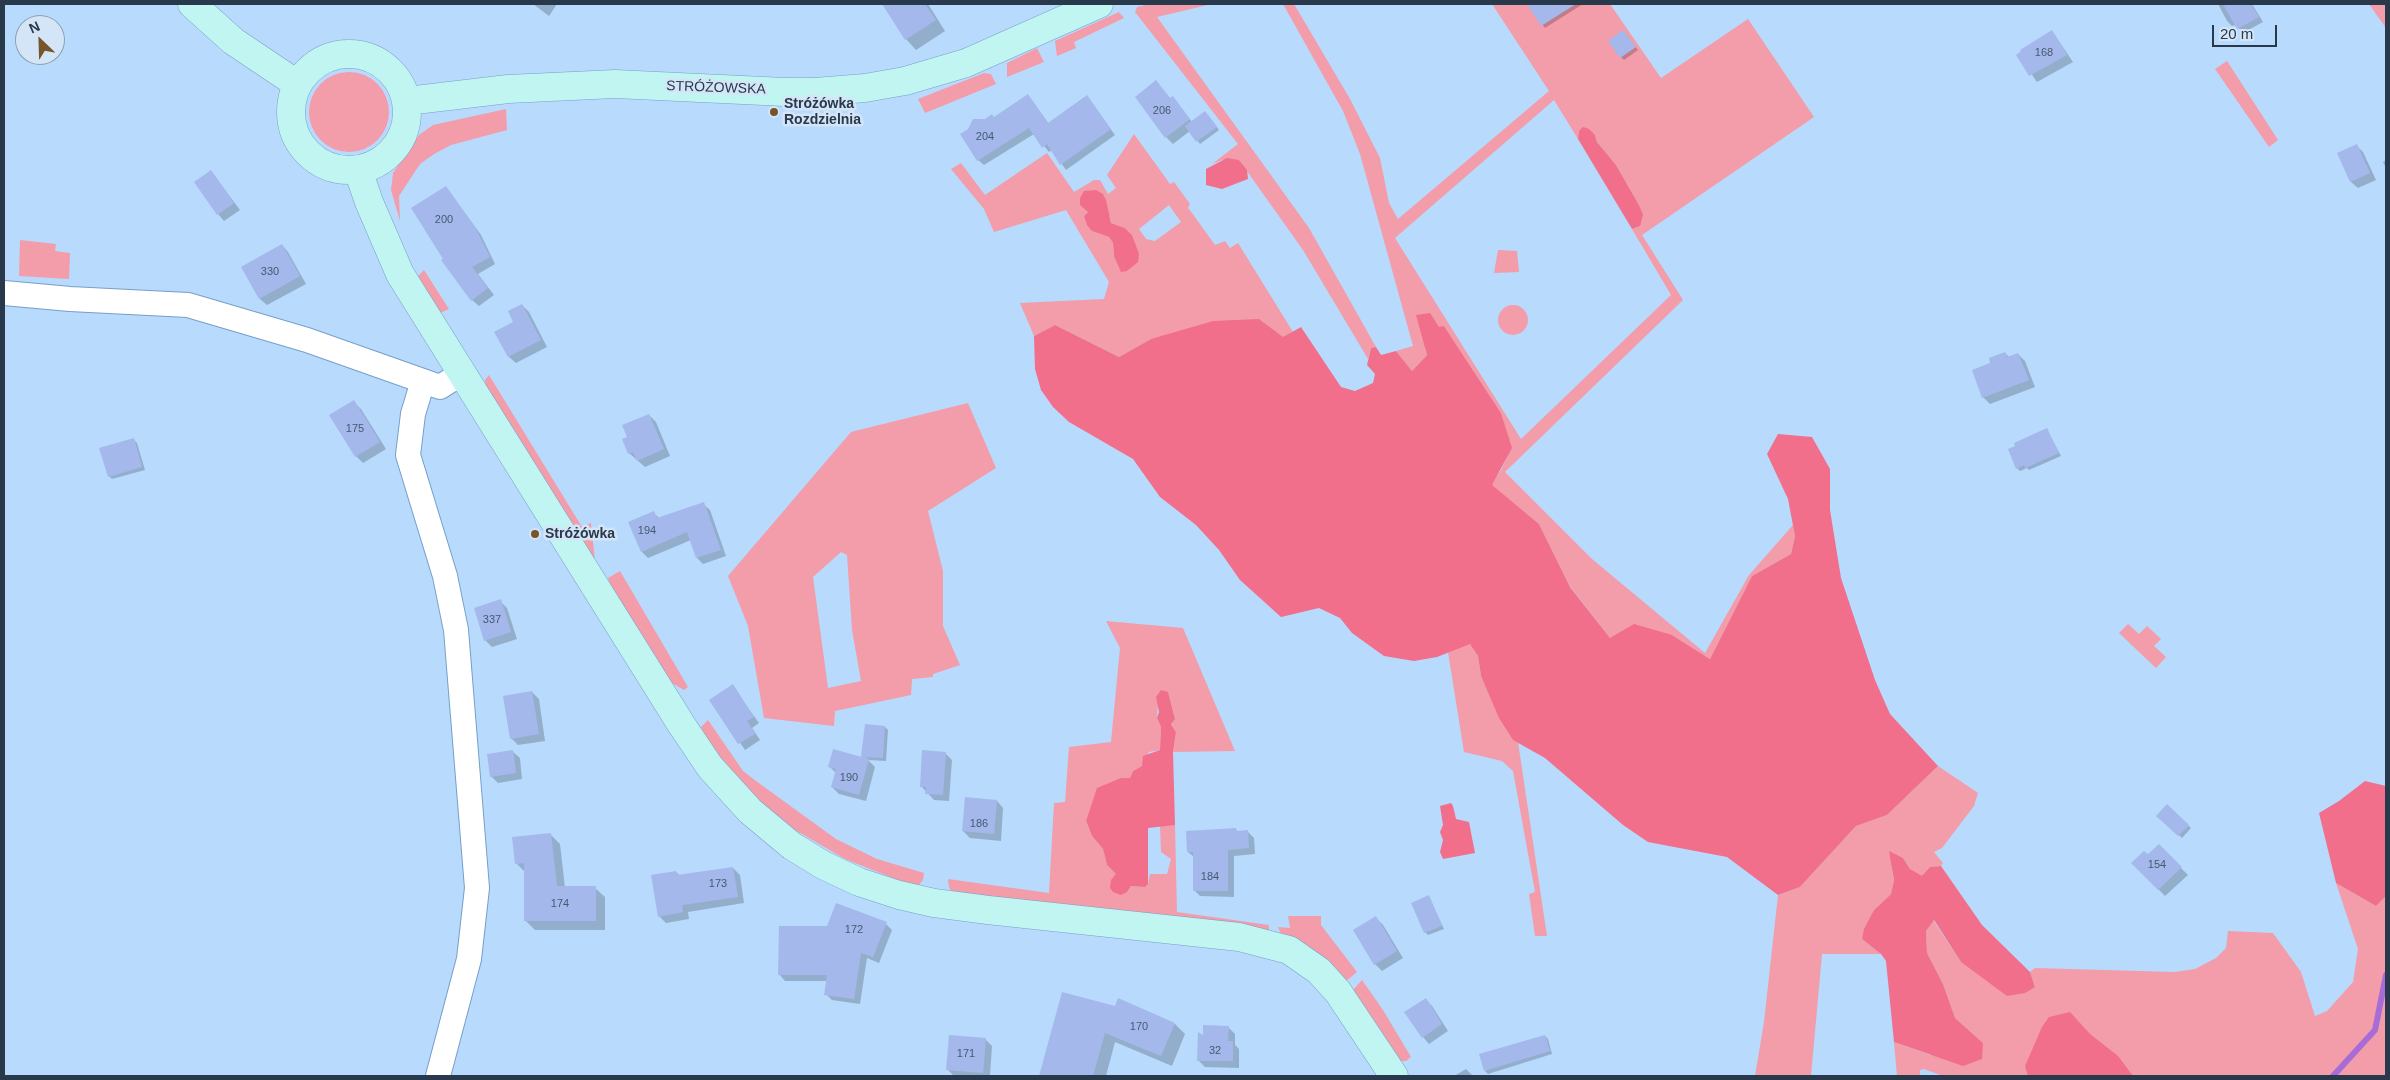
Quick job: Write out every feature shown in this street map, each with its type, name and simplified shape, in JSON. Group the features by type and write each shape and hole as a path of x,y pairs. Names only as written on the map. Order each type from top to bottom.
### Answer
{"main road":[{"path":"192,4 233,41 297,84"},
{"name":"STRÓŻOWSKA","path":"407,101 508,89 606,84 800,92 865,88 912,79 966,63 1099,4"},
{"path":"358,54 381,62 398,79 407,101 407,124 397,146 380,162 358,170 336,170 316,161 301,146 292,126 290,105 297,84 313,66 334,55 358,54"},
{"path":"358,170 369,202 400,274 681,724 710,767 750,811 792,846 823,865 858,882 934,903 1239,937 1282,948 1304,959 1319,971 1338,992 1394,1076"}],"street":[{"path":"4,293 188,306 307,340 440,387 462,373"},
{"path":"423,381 413,414 408,455 445,576 456,630 478,888 469,959 438,1076"}],"shaded area":[{"path":"1150,4 1212,4 1157,17 1309,228 1376,347 1371,348 1368,359 1303,250 1239,160 1222,160 1212,164 1238,144 1135,12 1137,7"},
{"path":"1283,4 1294,4 1350,99 1380,158 1389,203 1398,219 1549,91 1492,4 1610,4 1661,78 1748,19 1814,117 1642,235 1683,300 1505,472 1592,559 1705,653 1749,575 1793,525 1795,536 1791,554 1752,576 1710,659 1672,635 1610,638 1569,585 1539,524 1491,485 1501,470 1511,448 1501,413 1444,326 1425,349 1427,355 1412,371 1396,351 1413,346 1360,154 1343,111","holes":["1554,100 1578,139 1579,131 1595,135 1597,142 1616,165 1639,205 1640,226 1632,229 1671,295 1521,439 1395,238"]},
{"path":"2369,4 2386,4 2386,28 2376,14"},
{"path":"1119,12 1124,18 1074,42 1076,48 1057,56 1055,41"},
{"path":"1037,48 1044,62 1007,77 1007,63"},
{"path":"2227,61 2278,140 2269,147 2215,69"},
{"path":"341,72 357,72 378,83 389,104 389,120 378,141 357,152 341,152 327,146 315,134 309,120 309,104 315,90 327,78"},
{"path":"984,73 991,74 996,84 925,113 918,99"},
{"path":"506,109 507,130 451,145 420,164 399,196 400,221 391,190 393,173 419,135 433,125"},
{"path":"1583,127 1589,129 1595,135 1597,142 1616,165 1643,215 1640,226 1632,229 1578,139 1579,131"},
{"path":"1134,134 1170,184 1174,182 1190,204 1188,208 1215,245 1225,241 1230,248 1238,243 1293,332 1283,338 1259,319 1151,339 1119,357 1055,325 1034,336 1020,303 1104,299 1109,282 1066,210 994,232 984,209 951,169 961,163 985,195 1047,153 1074,192 1094,180 1100,180 1108,194 1116,188 1107,175","holes":["1169,205 1181,222 1155,241 1146,239 1139,229","1088,212 1110,217 1111,223 1125,228 1132,235 1134,244 1114,256 1113,243 1109,237 1092,231 1084,216"]},
{"path":"1227,158 1239,160 1247,170 1248,179 1222,189 1206,185 1206,169"},
{"path":"1096,190 1103,194 1106,200 1111,223 1125,228 1132,235 1139,254 1138,262 1127,271 1121,272 1114,256 1113,243 1109,237 1092,231 1087,225 1084,216 1088,212 1080,205 1080,198 1084,191"},
{"path":"20,240 56,244 55,251 70,253 69,279 19,276"},
{"path":"1498,250 1517,251 1519,272 1494,273"},
{"path":"424,270 449,309 440,313 416,278"},
{"path":"1513,305 1523,310 1528,320 1523,330 1513,335 1503,330 1498,320 1503,310"},
{"path":"1430,313 1439,327 1444,326 1501,413 1512,448 1492,485 1539,524 1570,587 1610,638 1634,624 1672,635 1710,659 1752,576 1791,554 1795,536 1788,499 1767,454 1778,434 1812,437 1830,469 1830,510 1841,578 1875,680 1890,714 1938,766 1887,815 1856,826 1800,887 1778,895 1727,857 1648,842 1623,825 1545,758 1513,740 1499,718 1481,676 1478,656 1470,644 1437,657 1414,661 1384,656 1352,633 1340,618 1319,608 1281,617 1240,580 1219,550 1196,525 1160,497 1133,459 1069,422 1053,407 1041,390 1035,369 1034,336 1055,325 1119,357 1151,339 1213,321 1259,319 1283,337 1301,327 1341,387 1355,391 1373,383 1375,374 1367,365 1371,348 1376,347 1381,355 1396,351 1412,371 1427,355 1416,315"},
{"path":"489,375 582,527 591,523 595,561 486,387 485,380"},
{"path":"968,403 996,468 928,511 943,571 943,626 960,665 933,674 933,677 912,679 911,695 835,711 834,726 764,718 748,626 728,576 851,432","holes":["841,552 847,555 852,630 861,681 828,688 813,577"]},
{"path":"620,571 688,687 684,690 665,679 612,591 608,578"},
{"path":"1106,621 1183,628 1235,751 1173,752 1176,732 1171,723 1175,719 1168,692 1158,701 1157,718 1161,727 1160,750 1149,752 1142,766 1133,771 1130,778 1121,778 1091,807 1086,822 1092,836 1103,849 1107,865 1116,874 1127,892 1131,886 1145,887 1148,884 1150,874 1167,874 1171,859 1161,852 1160,825 1175,825 1177,912 1269,925 1269,933 952,893 948,879 1049,893 1054,803 1065,802 1069,747 1111,742 1120,648"},
{"path":"2128,624 2139,634 2147,626 2161,639 2154,646 2166,657 2156,668 2119,633"},
{"path":"1470,643 1478,656 1481,676 1513,740 1518,742 1547,936 1535,936 1529,894 1535,892 1513,771 1502,761 1464,752 1448,652"},
{"path":"1161,690 1168,692 1175,719 1171,724 1176,732 1173,752 1175,825 1148,828 1148,884 1145,887 1131,886 1127,892 1121,895 1113,892 1110,888 1111,880 1116,874 1107,865 1103,849 1092,836 1086,821 1097,788 1121,778 1130,778 1133,771 1142,766 1143,756 1160,750 1161,727 1157,718 1159,712 1156,697"},
{"path":"708,720 743,771 756,781 836,839 877,859 924,873 923,880 919,885 908,884 845,859 783,823 750,792 708,743 701,727"},
{"path":"1938,766 1978,793 1974,806 1942,848 1934,852 1943,863 1941,866 1930,867 1922,877 1910,869 1903,858 1892,871 1894,880 1891,894 1874,910 1862,939 1881,954 1822,954 1811,1076 1755,1076 1764,1022 1778,895 1800,887 1856,826 1887,815"},
{"path":"2365,781 2386,786 2386,896 2376,906 2336,883 2319,813 2339,801"},
{"path":"1451,803 1456,819 1469,822 1475,853 1443,859 1440,852 1443,840 1440,832 1443,825 1440,806"},
{"path":"1889,851 1903,858 1910,869 1922,876 1930,867 1941,866 1982,925 2030,972 2035,987 2025,993 2007,996 1961,962 1934,920 1926,931 1927,953 1943,984 1955,1018 1983,1043 1982,1059 1963,1066 1894,1042 1886,961 1881,954 1862,939 1864,929 1874,910 1891,894 1894,880"},
{"path":"2336,883 2376,906 2386,896 2386,1076 1943,1076 1924,1069 1920,1070 1920,1076 1897,1076 1894,1042 1930,1055 1983,1043 1955,1018 1943,984 1927,953 1926,931 1933,920 1961,962 2035,987 2030,972 2035,968 2174,972 2195,969 2216,958 2226,948 2228,931 2273,933 2301,972 2315,1016 2327,1011 2353,982 2358,949"},
{"path":"1288,916 1321,916 1321,925 1357,972 1345,982 1281,934 1278,927 1290,928"},
{"path":"1362,980 1383,1010 1411,1057 1406,1061 1399,1061 1390,1053 1353,990"},
{"path":"2070,1012 2090,1034 2118,1056 2133,1076 2028,1076 2025,1066 2042,1027 2049,1017"}],"building":[{"path":"882,4 925,4 936,20 905,40"},
{"path":"1527,4 1576,4 1541,26"},
{"path":"2223,4 2251,4 2259,17 2237,29"},
{"path":"1623,30 1636,47 1620,58 1608,41"},
{"path":"2052,30 2067,55 2029,76 2016,55 2020,50"},
{"path":"1156,80 1170,98 1173,96 1190,119 1165,138 1135,97"},
{"path":"1028,94 1048,123 1087,95 1111,129 1060,165 1047,144 1042,148 1029,128 977,161 960,134 968,129 973,119 985,119 992,114 994,117"},
{"path":"1205,111 1217,127 1196,142 1185,126"},
{"path":"2357,144 2370,173 2350,182 2337,153"},
{"path":"211,170 234,203 217,215 194,182"},
{"path":"446,186 475,227 490,257 472,267 488,288 471,301 441,260 443,259 411,208"},
{"path":"282,244 300,276 259,299 241,267"},
{"path":"522,304 541,340 508,357 494,332 513,322 508,311"},
{"path":"2005,352 2007,357 2018,353 2029,380 1982,398 1972,370 1990,363 1989,358"},
{"path":"354,400 380,442 355,457 329,415"},
{"path":"649,414 664,449 637,461 633,452 628,454 622,439 627,437 622,425"},
{"path":"2047,428 2059,453 2025,468 2024,465 2016,469 2008,449 2015,446 2014,443"},
{"path":"134,438 142,467 108,477 99,448"},
{"path":"704,502 721,550 696,558 687,532 641,552 628,522 654,511 657,518"},
{"path":"501,599 511,632 484,641 474,608"},
{"path":"733,684 754,717 747,721 755,734 738,744 709,700"},
{"path":"532,691 539,734 510,739 503,696"},
{"path":"865,724 885,726 883,758 861,757"},
{"path":"833,749 869,759 859,795 831,787 836,769 828,767"},
{"path":"513,750 516,773 490,777 487,754"},
{"path":"922,750 946,752 943,795 925,794 926,787 920,787"},
{"path":"965,797 997,800 994,834 962,831"},
{"path":"2167,804 2189,825 2178,836 2156,816"},
{"path":"1236,828 1237,831 1248,830 1249,848 1228,850 1228,891 1193,891 1193,852 1187,852 1186,831"},
{"path":"551,833 557,886 596,886 596,921 524,921 524,863 515,864 512,837"},
{"path":"2159,844 2182,867 2158,890 2131,863 2144,851 2148,854"},
{"path":"733,867 738,897 682,905 683,912 658,917 651,875 676,871 677,875"},
{"path":"1429,895 1442,926 1424,933 1411,903"},
{"path":"836,903 887,922 873,957 861,953 854,999 824,995 827,975 778,975 779,926 827,926"},
{"path":"1376,916 1397,951 1374,965 1353,930"},
{"path":"1062,992 1115,1006 1118,998 1175,1023 1161,1056 1105,1033 1093,1076 1039,1076"},
{"path":"1426,998 1442,1024 1422,1038 1404,1012"},
{"path":"1203,1025 1229,1026 1228,1041 1233,1041 1233,1061 1197,1061 1198,1032 1203,1035"},
{"path":"949,1035 986,1038 983,1073 946,1070"},
{"path":"1545,1035 1550,1051 1484,1071 1479,1054"}],"waterway":[{"path":"2333,1076 2375,1030 2386,975"}],"place":[{"name":"Stróżówka Rozdzielnia","path":"774,112"},
{"name":"Stróżówka","path":"535,534"}]}
